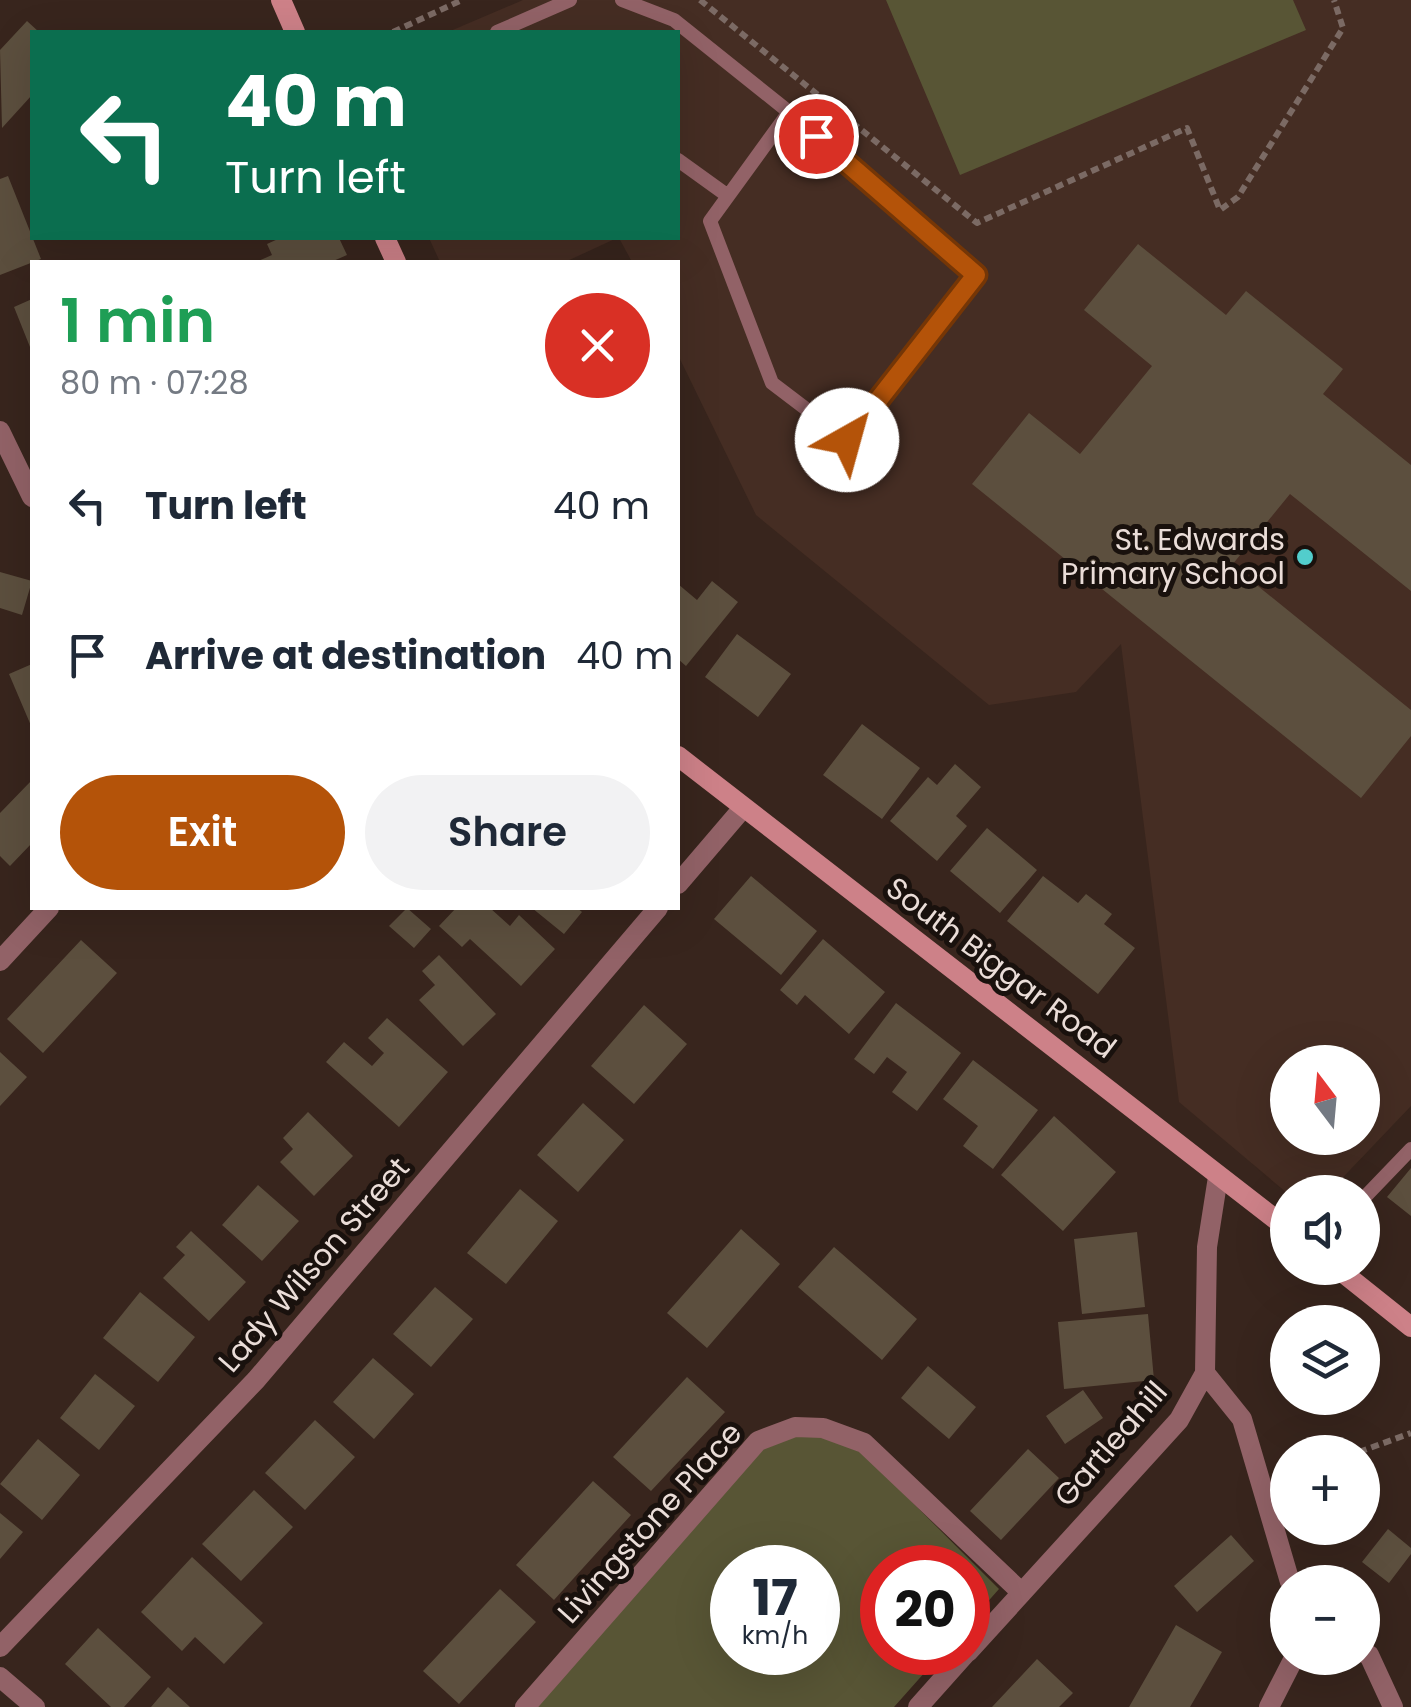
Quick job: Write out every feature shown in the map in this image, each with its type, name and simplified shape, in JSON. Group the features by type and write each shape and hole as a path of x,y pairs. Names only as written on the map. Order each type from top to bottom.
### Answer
{"street":[{"path":"281,0 294,30"},
{"path":"0,431 30,493"},
{"name":"South Biggar Road","path":"680,758 1270,1216"},
{"path":"680,882 742,808"},
{"path":"0,961 47,910"},
{"name":"Lady Wilson Street","path":"0,1648 256,1380 656,910"},
{"name":"Gartleahill","path":"990,1626 1179,1420 1205,1373 1207,1248 1218,1178"},
{"path":"1358,1285 1411,1327"},
{"path":"1205,1373 1242,1419 1285,1565"},
{"name":"Livingstone Place","path":"525,1707 758,1442 795,1427 823,1428 864,1443 1021,1592"},
{"name":"Gartleahill","path":"918,1707 947,1675"},
{"path":"1269,1707 1285,1675"},
{"path":"1379,1675 1393,1707"},
{"path":"0,1677 35,1707"}],"lane":[{"path":"502,30 570,0"},
{"path":"622,0 674,20 789,112 976,275 847,440 772,383 710,221 789,112"},
{"path":"680,161 728,196"},
{"path":"1380,1181 1411,1148"}],"path":[{"path":"397,30 462,0"},
{"path":"700,0 977,223 1187,128 1220,210 1238,197 1343,28 1334,0"},
{"path":"1380,1444 1411,1433"}],"shaded area":[{"path":"523,0 1411,0 1411,1106 1380,1139 1380,1045 1270,1045 1270,1155 1364,1155 1345,1175 1270,1175 1270,1179 1179,1102 1121,644 1076,692 989,705 756,515 680,359 680,260 631,260 620,240 680,240 680,30 453,30"},
{"path":"886,0 1293,0 1306,30 960,175"},
{"path":"430,240 613,240 569,260 439,260"},
{"path":"797,1436 824,1436 861,1451 955,1545 860,1545 860,1675 922,1675 894,1707 532,1707 760,1448"},
{"path":"990,1580 999,1589 990,1599"}],"building":[{"path":"27,21 37,30 30,30 30,97 2,128 0,50"},
{"path":"8,176 30,240 41,259 30,260 0,275 0,179"},
{"path":"276,240 340,240 347,255 336,260 261,260 272,255 267,244"},
{"path":"1138,244 1226,315 1246,291 1343,369 1323,394 1411,465 1411,591 1290,494 1232,565 1411,710 1411,736 1361,798 972,484 1029,413 1080,454 1152,366 1084,310"},
{"path":"30,300 30,347 14,307"},
{"path":"0,572 30,580 22,615 0,608"},
{"path":"712,581 738,602 686,666 680,661 680,586 697,600"},
{"path":"737,634 791,674 758,717 705,677"},
{"path":"30,665 30,723 9,674"},
{"path":"862,724 920,768 882,819 823,775"},
{"path":"955,764 981,787 956,816 967,826 937,861 890,821 928,777 937,785"},
{"path":"30,782 30,845 10,866 0,856 0,813"},
{"path":"987,828 1037,870 1000,913 950,871"},
{"path":"751,876 817,931 781,975 714,919"},
{"path":"1043,876 1078,903 1086,894 1112,914 1104,924 1135,948 1098,994 1007,921"},
{"path":"409,910 431,929 414,948 389,926"},
{"path":"454,910 492,910 510,926 519,915 555,949 521,986 470,939 462,947 439,926"},
{"path":"534,910 582,912 564,934"},
{"path":"823,939 885,992 849,1034 805,995 797,1005 780,990"},
{"path":"81,940 117,973 43,1053 7,1019"},
{"path":"439,955 496,1014 463,1046 419,1000 435,985 422,971"},
{"path":"896,1003 961,1053 917,1111 892,1092 907,1072 887,1057 874,1074 854,1059"},
{"path":"644,1005 687,1044 634,1104 591,1066"},
{"path":"387,1018 448,1072 399,1127 326,1062 344,1042 372,1066 384,1053 368,1038"},
{"path":"0,1052 27,1077 0,1106"},
{"path":"973,1060 1038,1110 993,1169 963,1146 978,1126 943,1099"},
{"path":"583,1103 624,1140 578,1192 537,1155"},
{"path":"308,1112 353,1156 314,1196 280,1162 293,1149 283,1138"},
{"path":"1054,1116 1116,1172 1063,1231 1001,1175"},
{"path":"1411,1168 1411,1216 1387,1197"},
{"path":"258,1185 299,1221 262,1261 222,1225"},
{"path":"520,1189 558,1221 506,1284 467,1253"},
{"path":"741,1229 780,1264 707,1348 667,1313"},
{"path":"191,1231 246,1282 209,1321 163,1278 185,1255 176,1247"},
{"path":"1137,1232 1145,1307 1082,1314 1074,1239"},
{"path":"834,1247 917,1319 882,1360 798,1287"},
{"path":"435,1287 473,1319 431,1367 393,1334"},
{"path":"140,1292 195,1337 158,1382 103,1338"},
{"path":"1148,1314 1154,1380 1064,1389 1058,1322"},
{"path":"373,1358 414,1394 374,1439 333,1402"},
{"path":"928,1366 976,1407 949,1439 901,1398"},
{"path":"95,1374 135,1406 99,1450 60,1418"},
{"path":"687,1377 725,1412 651,1491 613,1457"},
{"path":"1083,1390 1103,1418 1065,1444 1046,1416"},
{"path":"315,1420 355,1457 305,1510 265,1473"},
{"path":"38,1439 80,1475 42,1520 0,1484"},
{"path":"1028,1449 1059,1478 1001,1540 970,1511"},
{"path":"593,1481 631,1515 554,1600 516,1565"},
{"path":"254,1490 293,1527 241,1581 202,1544"},
{"path":"0,1513 23,1532 0,1559"},
{"path":"1388,1529 1411,1548 1411,1554 1389,1583 1380,1576 1380,1565 1362,1562 1375,1545 1380,1545"},
{"path":"1231,1535 1254,1561 1197,1612 1174,1586"},
{"path":"192,1557 263,1623 224,1664 195,1637 182,1651 141,1612"},
{"path":"500,1589 536,1622 459,1704 423,1671"},
{"path":"1176,1625 1222,1652 1190,1707 1129,1707"},
{"path":"98,1628 151,1677 124,1707 111,1707 65,1664"},
{"path":"1037,1659 1073,1693 1059,1707 992,1707"},
{"path":"168,1687 190,1707 151,1707"}],"place":[{"name":"St. Edwards Primary School","path":"1305,557"}],"route":[{"path":"816,136 976,275 847,440"}]}
